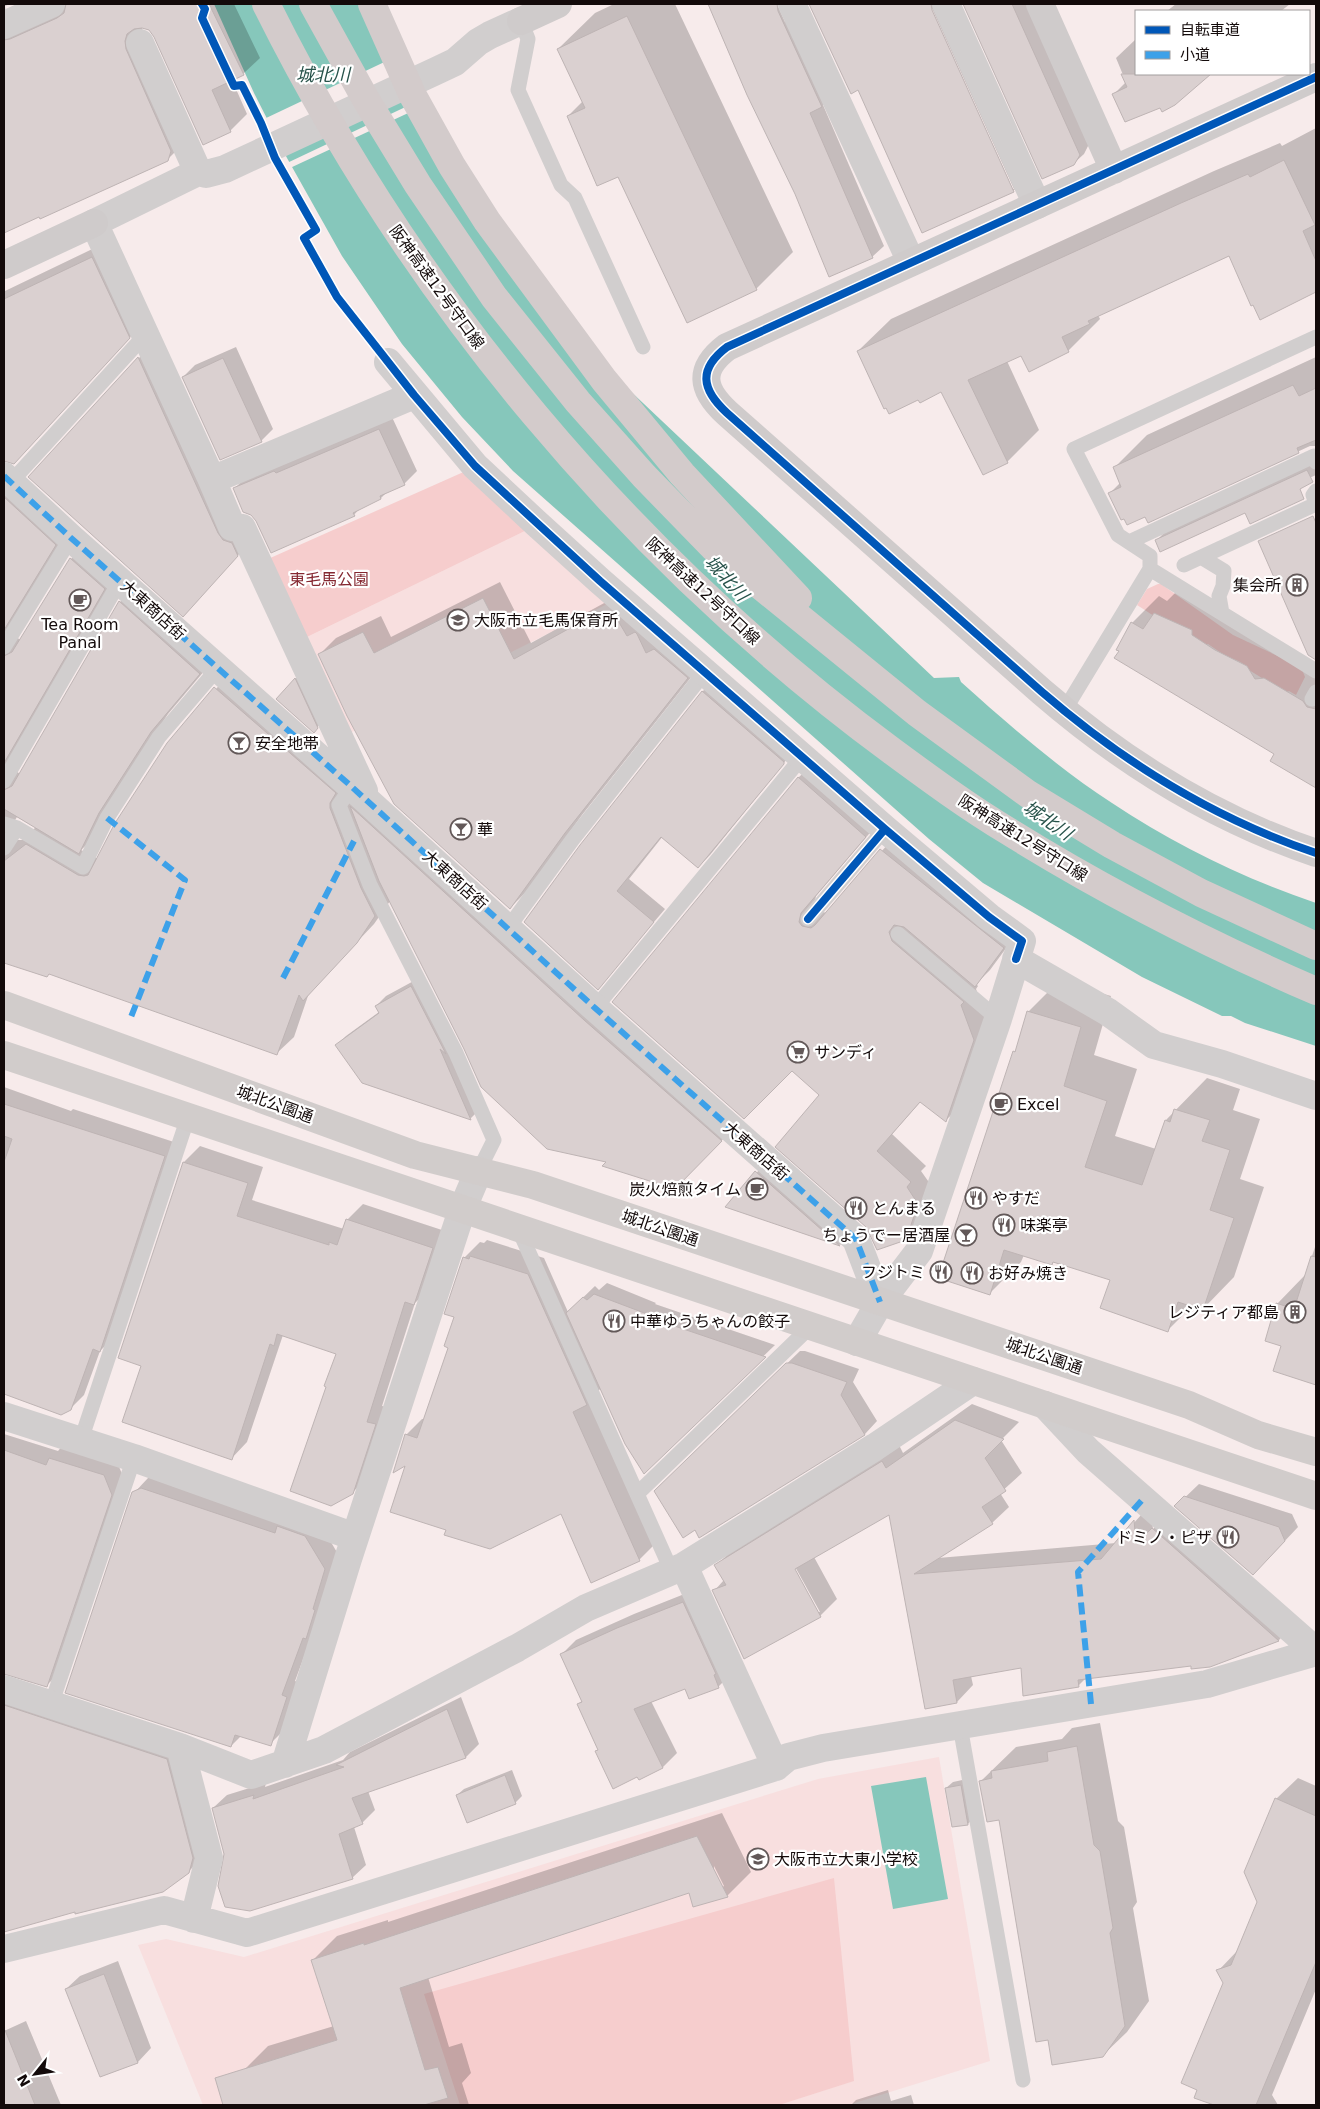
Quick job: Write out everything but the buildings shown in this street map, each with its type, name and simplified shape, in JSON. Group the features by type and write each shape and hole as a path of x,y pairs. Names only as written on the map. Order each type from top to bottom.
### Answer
{"highway":[{"name":"阪神高速12号守口線","path":"266,4 341,140 382,208 422,268 502,376 546,429 617,508 685,578 761,646 840,712 922,773 1006,830 1088,879 1183,930 1316,991"},
{"path":"313,4 364,98 418,185 494,296 578,402 644,476 714,548 917,713 1028,794 1112,845 1201,893 1316,946"},
{"path":"372,4 412,94 452,166 487,221 604,380 682,474 869,675"}],"main road":[{"name":"城北公園通","path":"4,1005 415,1155 533,1185 1189,1405 1258,1435 1316,1452"},
{"path":"4,1055 1316,1496"}],"street":[{"path":"4,25 51,4"},
{"path":"4,265 198,172 216,172 436,71 454,62 478,42 490,35 558,4"},
{"path":"792,4 911,262"},
{"path":"946,4 1037,205"},
{"path":"1040,4 1114,170"},
{"path":"140,43 198,172"},
{"path":"1316,77 727,347 712,359 707,378 710,395 726,412 1064,711 1128,758 1214,810 1279,841 1316,853"},
{"path":"94,223 232,527 242,528 360,794"},
{"path":"388,362 475,466 600,581 989,917 1022,941 998,1019 919,1252 880,1302 857,1342"},
{"path":"212,480 414,395"},
{"name":"大東商店街","path":"7,479 360,794 595,1008 856,1239 880,1302"},
{"path":"1016,959 1108,1012 1154,1045 1222,1064 1316,1096"},
{"path":"285,1764 355,1537 462,1210 479,1170"},
{"path":"4,1689 180,1748 252,1775 324,1750 517,1648 586,1608 678,1569 875,1448 973,1381"},
{"path":"1045,1405 1088,1451 1316,1651"},
{"path":"4,1416 134,1458 355,1537"},
{"path":"678,1569 776,1767"},
{"path":"4,1949 164,1910 247,1932 776,1767 788,1757 823,1748 1207,1684 1316,1651"},
{"path":"180,1748 209,1858 194,1918"}],"lane":[{"path":"520,21 528,39 518,90 561,184 576,198 643,347"},
{"path":"7,479 146,334"},
{"path":"1064,711 1150,569 1150,556 1118,535 1074,449 1316,337"},
{"path":"1129,542 1314,456 1316,462"},
{"path":"1184,565 1316,504 1313,495 1316,491"},
{"path":"4,647 71,538"},
{"path":"1201,557 1224,571 1223,586 1219,596 1222,612"},
{"path":"1150,569 1316,671"},
{"path":"4,781 120,581"},
{"path":"4,848 11,826 83,868 107,818 158,737 218,668"},
{"path":"508,928 573,838 705,672"},
{"path":"595,1008 803,756"},
{"path":"360,794 339,805 370,885 456,1053 494,1140 479,1170"},
{"path":"808,919 885,828"},
{"path":"898,934 998,1019"},
{"path":"81,1440 188,1117"},
{"path":"518,1228 637,1494 678,1569"},
{"path":"637,1494 811,1326"},
{"path":"51,1705 134,1458"},
{"path":"960,1726 1023,2080"}],"shaded area":[{"name":"大阪市立毛馬保育所","path":"529,529 609,603 350,733 305,638"},
{"name":"大阪市立大東小学校","path":"939,1757 990,2061 848,2105 203,2105 138,1945 166,1939 244,1957 818,1779"}],"green space":[{"name":"東毛馬公園","path":"468,470 529,529 305,638 268,559"},
{"path":"1161,584 1233,635 1301,667 1305,677 1296,695 1289,691 1286,693 1249,670 1241,662 1230,659 1208,644 1206,645 1160,618 1155,613 1154,616 1137,605 1147,589"},
{"path":"834,1878 854,2081 779,2105 460,2105 424,1994"}],"water":[{"name":"城北川","path":"214,4 369,4 516,283 934,678 959,677 961,682 1053,761 1092,790 1160,833 1237,872 1316,903 1316,1046 1245,1023 1231,1016 1222,1016 1142,977 983,883 929,839 513,471 462,417 402,344 342,256 287,158 254,93"},
{"path":"926,1777 948,1899 893,1909 871,1786"}],"pier":[{"path":"395,57 411,92 282,153 264,119"},
{"path":"416,102 419,108 290,168 287,163"}],"marked path":[{"path":"4,476 71,538 352,787 595,1008 856,1239 880,1302"},
{"path":"107,818 185,880 131,1017"},
{"path":"283,978 354,841"},
{"path":"1091,1704 1078,1572 1143,1499"}],"cycle path":[{"path":"202,4 205,9 202,18 234,86 242,85 261,123 275,158 316,230 304,238 337,297 414,395 475,466 600,581 885,829 989,917 1022,941 1016,959"},
{"path":"1316,77 727,347 711,363 706,379 712,396 727,413 1073,718 1138,765 1206,806 1279,839 1316,853"},
{"path":"808,919 885,829"}],"place":[{"name":"集会所","path":"1297,585"},
{"name":"Tea Room Panal","path":"80,600"},
{"name":"大阪市立毛馬保育所","path":"458,620"},
{"name":"安全地帯","path":"239,743"},
{"name":"華","path":"461,829"},
{"name":"サンディ","path":"798,1052"},
{"name":"Excel","path":"1001,1104"},
{"name":"炭火焙煎タイム","path":"757,1189"},
{"name":"やすだ","path":"976,1198"},
{"name":"とんまる","path":"856,1208"},
{"name":"味楽亭","path":"1004,1225"},
{"name":"ちょうでー居酒屋","path":"966,1235"},
{"name":"フジトミ","path":"941,1272"},
{"name":"お好み焼き","path":"972,1273"},
{"name":"レジティア都島","path":"1295,1312"},
{"name":"中華ゆうちゃんの餃子","path":"614,1321"},
{"name":"ドミノ・ピザ","path":"1228,1537"},
{"name":"大阪市立大東小学校","path":"758,1859"}]}
